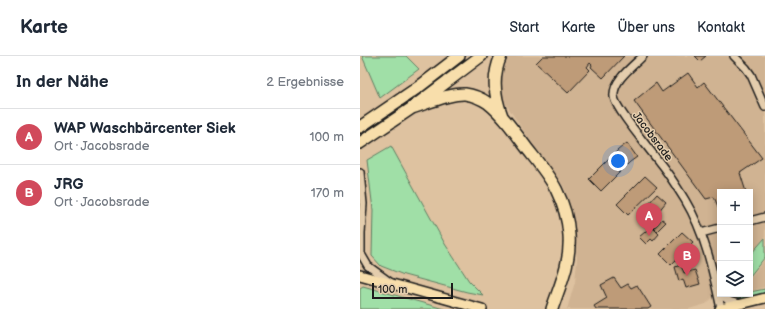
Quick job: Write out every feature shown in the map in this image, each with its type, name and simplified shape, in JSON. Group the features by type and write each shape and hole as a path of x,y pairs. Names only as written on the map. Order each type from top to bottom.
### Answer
{"highway":[{"path":"360,127 420,86 459,56"},
{"path":"360,143 412,108 481,56"},
{"path":"501,56 497,67 495,82 496,97 502,116"},
{"path":"412,108 448,96 465,94 487,102 502,116 545,172 561,200 567,219 569,234 566,281 559,309"},
{"path":"552,309 566,270"},
{"path":"555,309 561,283"}],"main road":[{"path":"360,276 482,309"},
{"path":"720,309 765,298"}],"street":[{"name":"Jacobsrade","path":"643,56 617,84 614,92 614,99 673,181 690,208 702,233 717,285"},
{"path":"734,56 751,75 765,107"},
{"path":"360,172 363,204 360,233 361,257 368,266 393,284"},
{"path":"753,219 765,217"},
{"path":"702,233 717,229"},
{"name":"Jacobsrade","path":"719,297 720,309"},
{"path":"725,297 729,301 739,304"}],"shaded area":[{"path":"507,56 765,56 765,238 753,252 753,189 717,189 717,293 706,304 689,309 567,309 575,282 577,261 574,219 564,187 502,98 502,78"},
{"path":"765,259 765,287 753,290 753,275"}],"green space":[{"path":"362,56 406,56 419,69 380,98"},
{"path":"391,146 445,244 469,281 483,295 404,275 381,266 372,256 373,210 367,160"},
{"path":"765,238 765,257 753,272 753,261 753,252"},
{"path":"363,286 444,309 360,309 360,288"},
{"path":"765,289 765,293 753,296 753,291"},
{"path":"738,297 748,297 735,300"}],"building":[{"path":"543,56 624,56 603,78 591,67 592,65 590,63 587,67 590,70 568,93 536,63"},
{"path":"695,56 706,56 700,61"},
{"path":"688,73 698,87 704,82 762,158 740,173 745,189 717,189 717,204 714,197 706,199 634,101 656,83 662,92"},
{"path":"627,143 637,157 601,191 589,179"},
{"path":"645,176 657,187 628,215 617,204"},
{"path":"657,194 666,202 658,212 649,203"},
{"path":"662,219 666,222 657,231 654,228"},
{"path":"653,228 659,234 653,241 651,239 646,244 639,237 648,229 650,231"},
{"path":"682,232 693,242 671,265 660,254"},
{"path":"681,265 684,273 695,270 700,284 686,288 683,279 679,281 675,267"},
{"path":"614,278 621,288 628,284 631,288 637,285 651,307 648,309 596,309 594,306 607,298 601,285"}],"place":[{"name":"WAP Waschbärcenter Siek","path":"649,236"},
{"name":"JRG","path":"687,276"}]}
